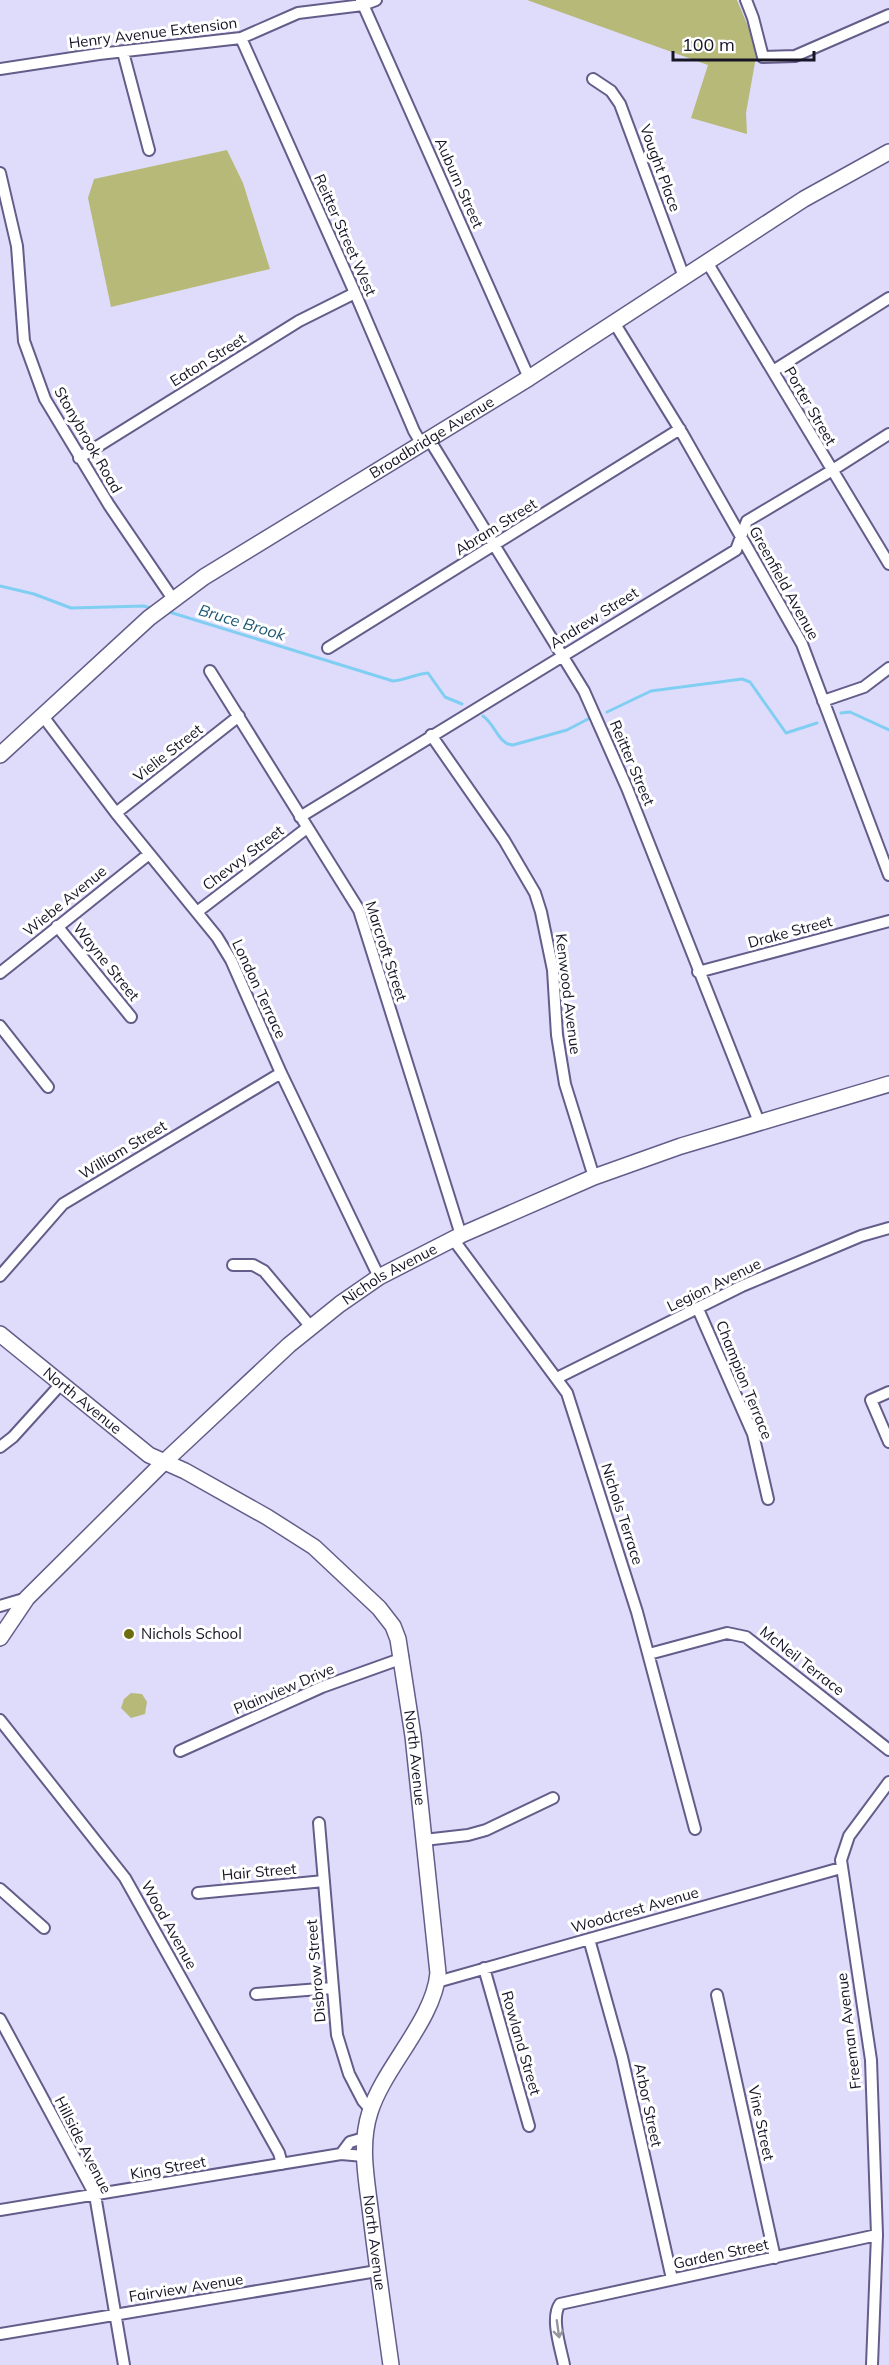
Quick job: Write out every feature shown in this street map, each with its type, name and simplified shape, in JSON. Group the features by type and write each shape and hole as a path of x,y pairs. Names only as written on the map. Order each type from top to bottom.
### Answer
{"main road":[{"name":"Broadbridge Avenue","path":"0,755 149,618 204,577 615,324 821,189 889,152"},
{"name":"Nichols Avenue","path":"0,1638 27,1598 163,1463 289,1345 340,1304 380,1277 457,1237 594,1177 681,1146 889,1084"},
{"name":"North Avenue","path":"0,1334 149,1455 185,1471 267,1517 314,1547 387,1617 398,1639 403,1658 424,1840 437,1982 427,2008 370,2109 364,2138 377,2271 391,2365"}],"street":[{"name":"Henry Avenue Extension","path":"0,69 99,54 241,38 298,13 376,0"},
{"path":"746,0 763,57 795,56 889,15"},
{"name":"Auburn Street","path":"362,3 529,378"},
{"name":"Reitter Street West","path":"241,38 414,431 425,441"},
{"path":"123,52 149,150"},
{"name":"Vought Place","path":"593,80 611,91 620,104 684,277"},
{"name":"Stonybrook Road","path":"0,173 2,190 17,246 24,341 45,399 79,458 170,602"},
{"name":"Porter Street","path":"707,262 889,564"},
{"name":"Eaton Street","path":"79,458 299,321 355,293"},
{"path":"773,371 889,298"},
{"name":"Greenfield Avenue","path":"615,324 680,429 802,644 889,874"},
{"name":"Abram Street","path":"328,648 680,429"},
{"name":"Andrew Street","path":"300,817 736,550 747,520 889,434"},
{"name":"Reitter Street","path":"425,441 495,545 584,691 600,725 759,1122"},
{"path":"823,700 864,687 889,668"},
{"name":"Marcroft Street","path":"210,671 359,910 457,1237"},
{"name":"London Terrace","path":"42,716 116,813 218,937 231,960 281,1073 380,1277"},
{"name":"Vielie Street","path":"116,813 239,716"},
{"name":"Kenwood Avenue","path":"431,735 504,840 535,893 553,970 557,1035 565,1084 594,1177"},
{"name":"Chevvy Street","path":"197,912 307,828"},
{"name":"Wiebe Avenue","path":"0,973 149,854"},
{"name":"Drake Street","path":"698,972 889,921"},
{"name":"Wayne Street","path":"57,927 131,1017"},
{"path":"0,1026 48,1087"},
{"name":"William Street","path":"0,1276 63,1204 281,1073"},
{"name":"Legion Avenue","path":"556,1378 742,1286 861,1236 889,1227"},
{"name":"Nichols Terrace","path":"457,1237 571,1403 649,1654 695,1829"},
{"path":"233,1265 253,1265 264,1271 311,1327"},
{"name":"Champion Terrace","path":"698,1309 753,1434 768,1499"},
{"path":"0,1447 13,1437 62,1384"},
{"path":"889,1392 872,1400 889,1442"},
{"path":"0,1606 27,1598"},
{"name":"McNeil Terrace","path":"649,1654 721,1634 737,1634 746,1637 889,1750"},
{"name":"Plainview Drive","path":"180,1751 322,1687 403,1658"},
{"name":"Wood Avenue","path":"0,1720 125,1878 274,2143 282,2164"},
{"name":"Freeman Avenue","path":"872,2365 877,2235 871,2060 841,1868 844,1848 849,1836 889,1782"},
{"path":"424,1840 468,1836 486,1830 553,1797"},
{"name":"Disbrow Street","path":"319,1822 339,2048 363,2101 370,2109"},
{"name":"Woodcrest Avenue","path":"437,1982 841,1868"},
{"name":"Hair Street","path":"198,1893 324,1881"},
{"path":"0,1889 44,1928"},
{"name":"Arbor Street","path":"590,1939 622,2057 672,2279"},
{"name":"Rowland Street","path":"484,1968 529,2126"},
{"path":"256,1994 332,1988"},
{"name":"Vine Street","path":"717,1995 775,2258"},
{"name":"Hillside Avenue","path":"0,2019 95,2195 124,2365"},
{"name":"King Street","path":"341,2154 350,2142 364,2138"},
{"name":"King Street","path":"0,2210 341,2154 364,2156"},
{"name":"Garden Street","path":"564,2365 556,2310 560,2304 877,2235"},
{"name":"Fairview Avenue","path":"0,2334 377,2271"}],"green space":[{"path":"527,0 737,0 750,31 756,57 746,113 747,134 691,118 708,65"},
{"path":"227,150 243,183 270,269 111,307 88,198 94,179"},
{"path":"131,1693 142,1694 147,1702 145,1714 131,1718 121,1708 124,1699"}],"waterway":[{"name":"Bruce Brook","path":"0,586 34,594 71,608 144,606 153,609"},
{"name":"Bruce Brook","path":"166,611 393,681 428,673 445,697 462,704"},
{"name":"Bruce Brook","path":"607,712 651,691 742,679 750,682 786,733 817,723"},
{"name":"Bruce Brook","path":"841,713 850,712 889,730"},
{"name":"Bruce Brook","path":"483,716 504,742 513,745 567,730 588,719"}],"place":[{"name":"Nichols School","path":"129,1634"}]}
